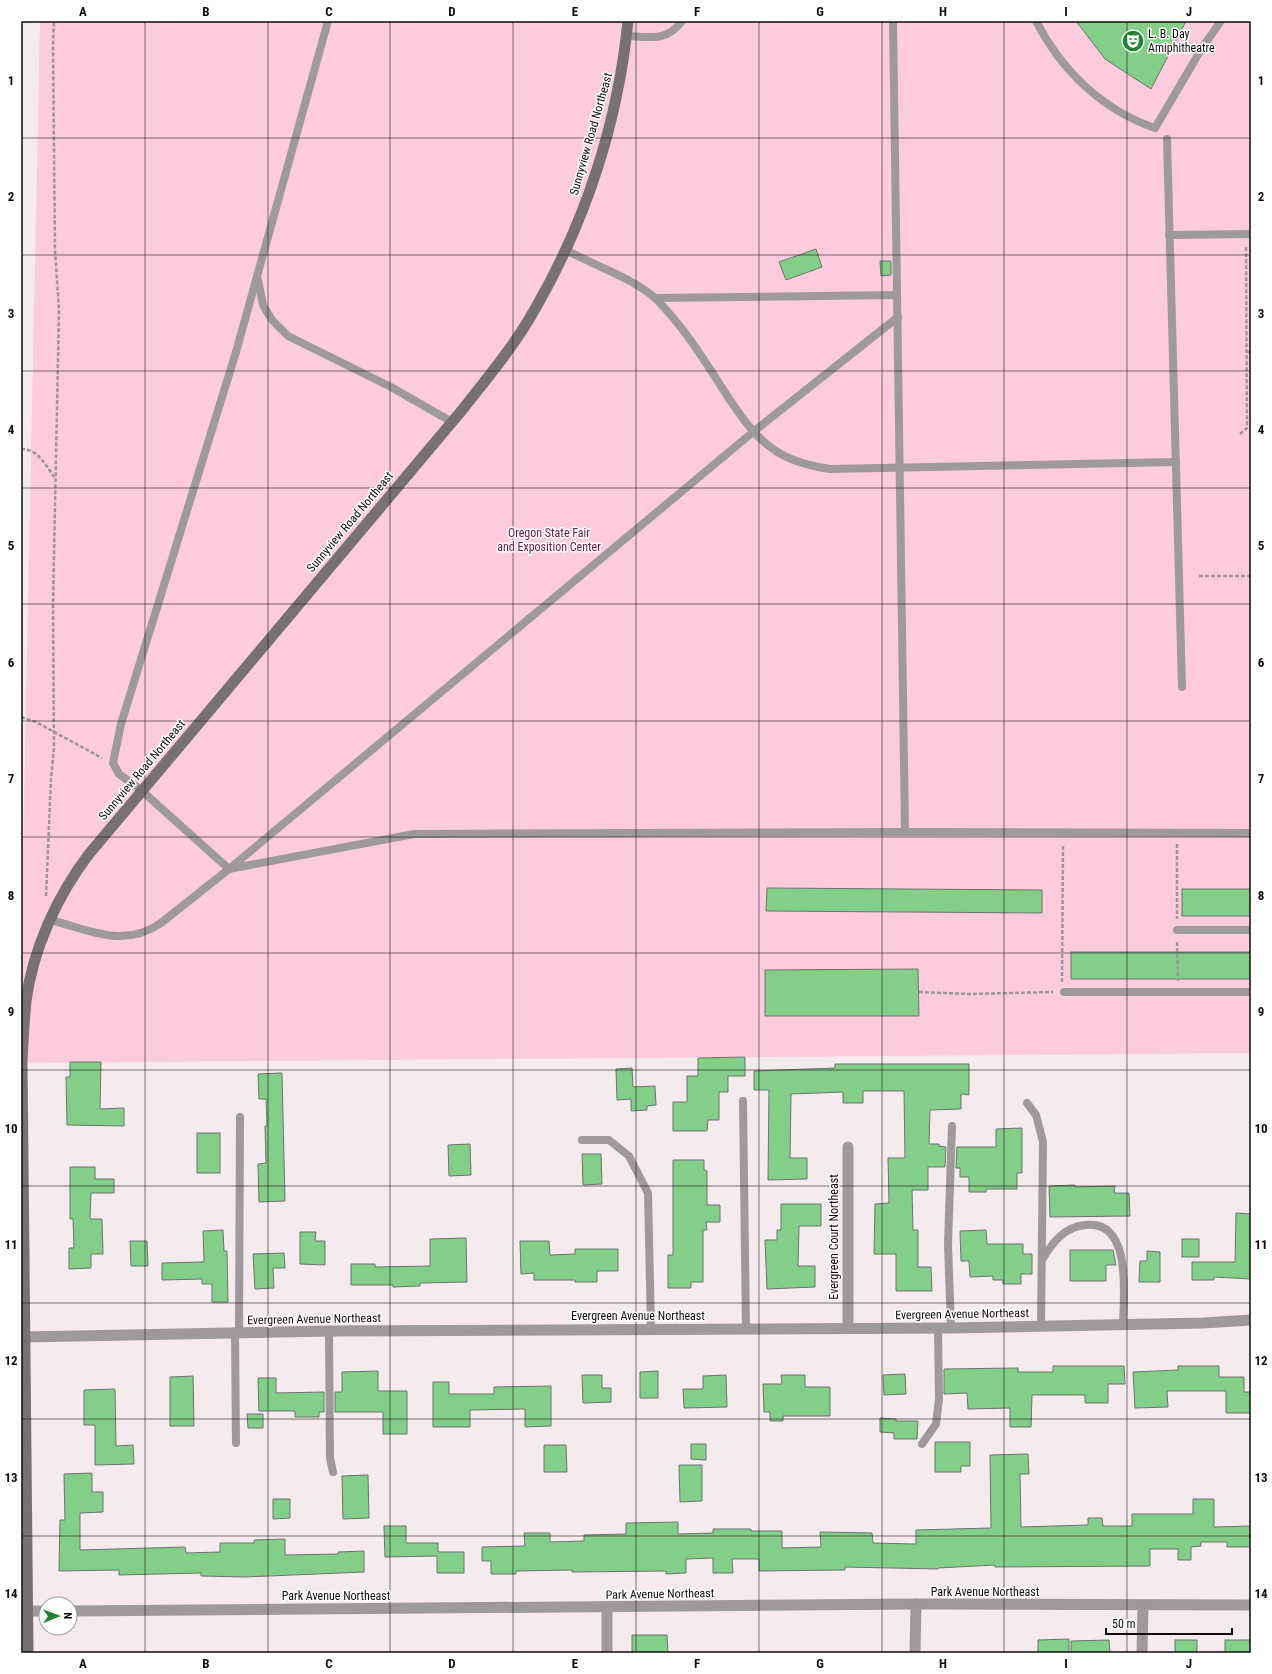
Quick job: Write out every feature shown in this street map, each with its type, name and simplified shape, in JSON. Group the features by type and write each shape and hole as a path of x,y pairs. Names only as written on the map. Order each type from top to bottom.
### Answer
{"main road":[{"name":"Sunnyview Road Northeast","path":"28,1653 22,1062 26,1000 33,972 50,920 73,876 142,790 452,422 496,367 521,331 535,309 566,250 593,185 618,96 628,21"}],"street":[{"name":"Evergreen Court Northeast","path":"848,1147 848,1328"},
{"name":"Evergreen Avenue Northeast","path":"25,1337 651,1328 951,1328 1251,1320"},
{"path":"915,1653 916,1604"},
{"name":"Park Avenue Northeast","path":"78,1611 607,1608 916,1604 1143,1606 1251,1605"},
{"path":"1142,1653 1143,1606"},
{"path":"607,1608 607,1653"},
{"path":"28,1611 38,1611"}],"lane":[{"path":"229,869 142,790 119,774 112,763 142,652 213,431 328,21"},
{"path":"627,36 665,36 676,29 682,21"},
{"path":"894,21 905,832"},
{"path":"1036,21 1059,59 1074,76 1113,108 1137,122 1155,128 1202,48 1221,21"},
{"path":"1167,139 1182,687"},
{"path":"1169,235 1248,234"},
{"path":"566,250 641,288 656,298 679,325 753,432 773,450 812,466 830,469 1176,462"},
{"path":"258,273 259,289 263,305 272,320 288,336 391,387 452,422"},
{"path":"656,298 897,295"},
{"path":"50,920 106,936 121,938 135,936 149,931 161,923 229,869 753,432 898,317"},
{"path":"229,869 414,834 905,832 1251,834"},
{"path":"1177,930 1251,930"},
{"path":"1064,992 1251,992"},
{"path":"743,1101 746,1328"},
{"path":"1027,1103 1036,1115 1043,1142 1041,1326"},
{"path":"236,1443 240,1117"},
{"path":"951,1328 948,1244 952,1126"},
{"path":"582,1140 609,1140 629,1156 648,1193 651,1328"},
{"path":"1041,1261 1049,1248 1069,1228 1096,1223 1107,1229 1117,1241 1122,1257 1123,1324"},
{"path":"922,1444 936,1424 939,1399 938,1328"},
{"path":"329,1332 330,1458 333,1472"}],"path":[{"path":"50,920 46,902 46,882 54,731 55,478 59,310 55,251 54,21"},
{"path":"1240,434 1247,428 1248,234"},
{"path":"21,449 29,449 38,455 55,478"},
{"path":"1199,576 1251,576"},
{"path":"21,717 54,731 99,758 113,759"},
{"path":"918,992 968,994 1064,992 1062,978 1063,844 1070,844"},
{"path":"1169,844 1184,844"}],"green space":[{"name":"Oregon State Fair and Exposition Center","path":"40,21 1251,21 1251,1053 21,1063 21,944"}],"building":[{"name":"L. B. Day Amiphitheatre","path":"1076,21 1186,21 1151,89 1105,59"},
{"path":"816,249 822,267 786,280 779,262"},
{"path":"880,261 891,261 891,275 881,276"},
{"path":"767,888 1042,890 1042,913 766,911"},
{"path":"1182,889 1251,889 1251,916 1182,916"},
{"path":"1071,952 1251,952 1251,979 1071,979"},
{"path":"918,969 919,1016 765,1016 765,970"},
{"path":"745,1057 745,1076 728,1076 728,1092 719,1092 719,1120 708,1120 707,1131 673,1131 673,1102 687,1102 687,1076 698,1076 698,1058"},
{"path":"70,1062 101,1062 100,1109 124,1108 124,1126 67,1125 66,1077 70,1077"},
{"path":"835,1064 969,1064 969,1095 961,1094 961,1109 930,1110 929,1144 939,1144 939,1146 946,1147 945,1167 928,1167 928,1190 912,1190 913,1230 918,1230 918,1267 931,1267 932,1291 896,1291 896,1254 874,1254 875,1204 889,1203 888,1158 905,1158 904,1091 863,1091 863,1103 843,1103 843,1092 791,1094 790,1158 807,1158 807,1179 768,1180 769,1090 754,1090 754,1071 835,1068"},
{"path":"632,1068 633,1087 655,1086 656,1105 647,1106 647,1110 631,1111 631,1099 617,1100 616,1069"},
{"path":"282,1073 285,1201 259,1202 258,1164 266,1163 265,1126 267,1126 266,1099 259,1099 258,1074"},
{"path":"1022,1128 1022,1173 1017,1173 1017,1189 986,1189 986,1192 969,1192 969,1177 960,1177 960,1168 956,1168 957,1147 996,1147 996,1129"},
{"path":"197,1133 220,1133 220,1173 197,1173"},
{"path":"470,1144 471,1175 449,1176 448,1145"},
{"path":"582,1154 601,1154 602,1184 583,1185"},
{"path":"673,1160 704,1160 704,1170 707,1171 707,1205 720,1205 720,1222 706,1222 707,1230 703,1230 703,1282 691,1282 691,1288 668,1288 668,1255 673,1255"},
{"path":"70,1167 95,1167 95,1179 114,1179 114,1193 91,1193 90,1219 102,1219 103,1254 91,1254 91,1268 69,1269 69,1248 74,1248 73,1219 70,1219"},
{"path":"1075,1185 1075,1187 1115,1186 1114,1193 1129,1193 1130,1216 1050,1217 1049,1186"},
{"path":"781,1204 821,1204 821,1226 799,1226 798,1266 815,1266 815,1287 767,1289 765,1240 777,1240 777,1230 781,1230"},
{"path":"1236,1213 1251,1214 1251,1279 1214,1277 1214,1280 1192,1280 1192,1262 1235,1262"},
{"path":"223,1230 224,1251 227,1251 228,1302 212,1302 212,1284 202,1284 202,1279 162,1280 162,1263 204,1261 203,1231"},
{"path":"986,1230 987,1244 1023,1244 1023,1254 1032,1254 1032,1274 1021,1274 1021,1284 1003,1284 1003,1280 993,1280 993,1276 970,1277 969,1261 961,1261 960,1231"},
{"path":"300,1232 316,1232 315,1241 325,1241 325,1265 300,1264"},
{"path":"466,1238 467,1282 420,1283 420,1286 393,1287 393,1285 351,1285 351,1264 375,1264 375,1267 430,1266 430,1239"},
{"path":"1182,1239 1199,1239 1199,1257 1182,1257"},
{"path":"130,1241 147,1241 148,1266 131,1266"},
{"path":"520,1241 549,1241 550,1255 575,1254 575,1249 618,1249 618,1271 597,1271 597,1282 575,1282 575,1280 534,1280 534,1273 521,1274"},
{"path":"1070,1250 1113,1250 1116,1265 1106,1265 1106,1281 1070,1281"},
{"path":"1147,1251 1160,1252 1160,1282 1139,1282 1140,1261 1147,1261"},
{"path":"284,1253 285,1268 273,1268 274,1288 255,1289 253,1254"},
{"path":"1053,1366 1124,1366 1125,1384 1108,1384 1108,1403 1085,1403 1085,1395 1032,1395 1031,1427 1010,1427 1010,1408 968,1409 967,1393 944,1394 944,1369 1018,1368 1018,1372 1053,1372"},
{"path":"1178,1366 1219,1366 1219,1377 1244,1377 1244,1392 1251,1392 1251,1413 1226,1413 1226,1391 1167,1391 1168,1407 1135,1408 1133,1372 1178,1370"},
{"path":"378,1371 378,1391 407,1391 407,1434 383,1434 383,1412 335,1412 335,1392 342,1392 342,1372"},
{"path":"658,1371 658,1398 640,1398 640,1372"},
{"path":"905,1374 906,1394 884,1395 883,1375"},
{"path":"582,1375 602,1375 602,1388 611,1388 611,1402 583,1403"},
{"path":"726,1375 727,1407 684,1408 683,1389 703,1389 703,1376"},
{"path":"781,1375 805,1375 805,1387 830,1387 830,1416 783,1416 783,1421 770,1421 770,1412 764,1412 763,1384 782,1384"},
{"path":"193,1376 194,1426 170,1426 170,1377"},
{"path":"258,1378 276,1378 276,1393 324,1392 324,1412 319,1412 319,1417 295,1417 295,1411 259,1411"},
{"path":"433,1382 449,1382 449,1394 494,1394 494,1387 551,1386 551,1426 525,1427 525,1409 470,1410 470,1427 433,1427"},
{"path":"115,1389 116,1446 133,1445 134,1464 95,1465 95,1425 84,1425 84,1390"},
{"path":"247,1414 263,1414 263,1428 248,1428"},
{"path":"880,1418 896,1419 896,1421 918,1421 917,1439 894,1439 894,1433 880,1432"},
{"path":"935,1442 970,1442 970,1466 961,1466 961,1472 935,1472"},
{"path":"691,1444 706,1444 706,1460 691,1459"},
{"path":"544,1445 566,1445 567,1472 544,1472"},
{"path":"1028,1454 1029,1474 1020,1474 1021,1527 1088,1525 1088,1518 1102,1518 1103,1526 1132,1526 1132,1514 1193,1514 1193,1499 1214,1499 1214,1527 1251,1526 1251,1547 1227,1547 1227,1542 1201,1542 1201,1546 1191,1547 1191,1560 1178,1560 1178,1549 1150,1549 1150,1566 995,1567 995,1565 938,1569 845,1567 845,1570 759,1571 759,1559 732,1559 733,1573 713,1573 713,1558 686,1559 686,1573 666,1574 666,1571 572,1572 572,1570 516,1571 516,1574 491,1574 491,1561 482,1561 482,1547 525,1546 524,1533 550,1533 550,1542 584,1541 584,1535 626,1534 626,1523 678,1522 678,1534 713,1533 713,1529 782,1531 782,1548 821,1547 820,1532 872,1533 873,1543 916,1544 916,1530 991,1528 990,1455"},
{"path":"679,1465 702,1465 702,1501 680,1502"},
{"path":"92,1473 92,1492 103,1492 103,1512 80,1513 80,1550 185,1547 186,1553 220,1552 220,1543 254,1543 254,1540 285,1539 285,1555 338,1554 338,1552 364,1551 364,1572 245,1577 201,1576 201,1573 119,1575 119,1570 59,1571 60,1520 65,1520 64,1474"},
{"path":"368,1475 369,1518 343,1519 342,1476"},
{"path":"273,1499 290,1499 290,1518 273,1519"},
{"path":"384,1526 406,1526 406,1543 438,1543 438,1552 464,1552 464,1573 437,1573 437,1556 385,1557"},
{"path":"632,1635 667,1635 668,1653 632,1653"},
{"path":"1069,1639 1069,1653 1038,1653 1038,1640"},
{"path":"1109,1640 1110,1653 1071,1653 1071,1641"},
{"path":"1175,1640 1197,1640 1197,1653 1175,1653"},
{"path":"1225,1640 1251,1640 1251,1653 1225,1653"}],"place":[{"name":"L. B. Day Amiphitheatre","path":"1133,41"}]}
